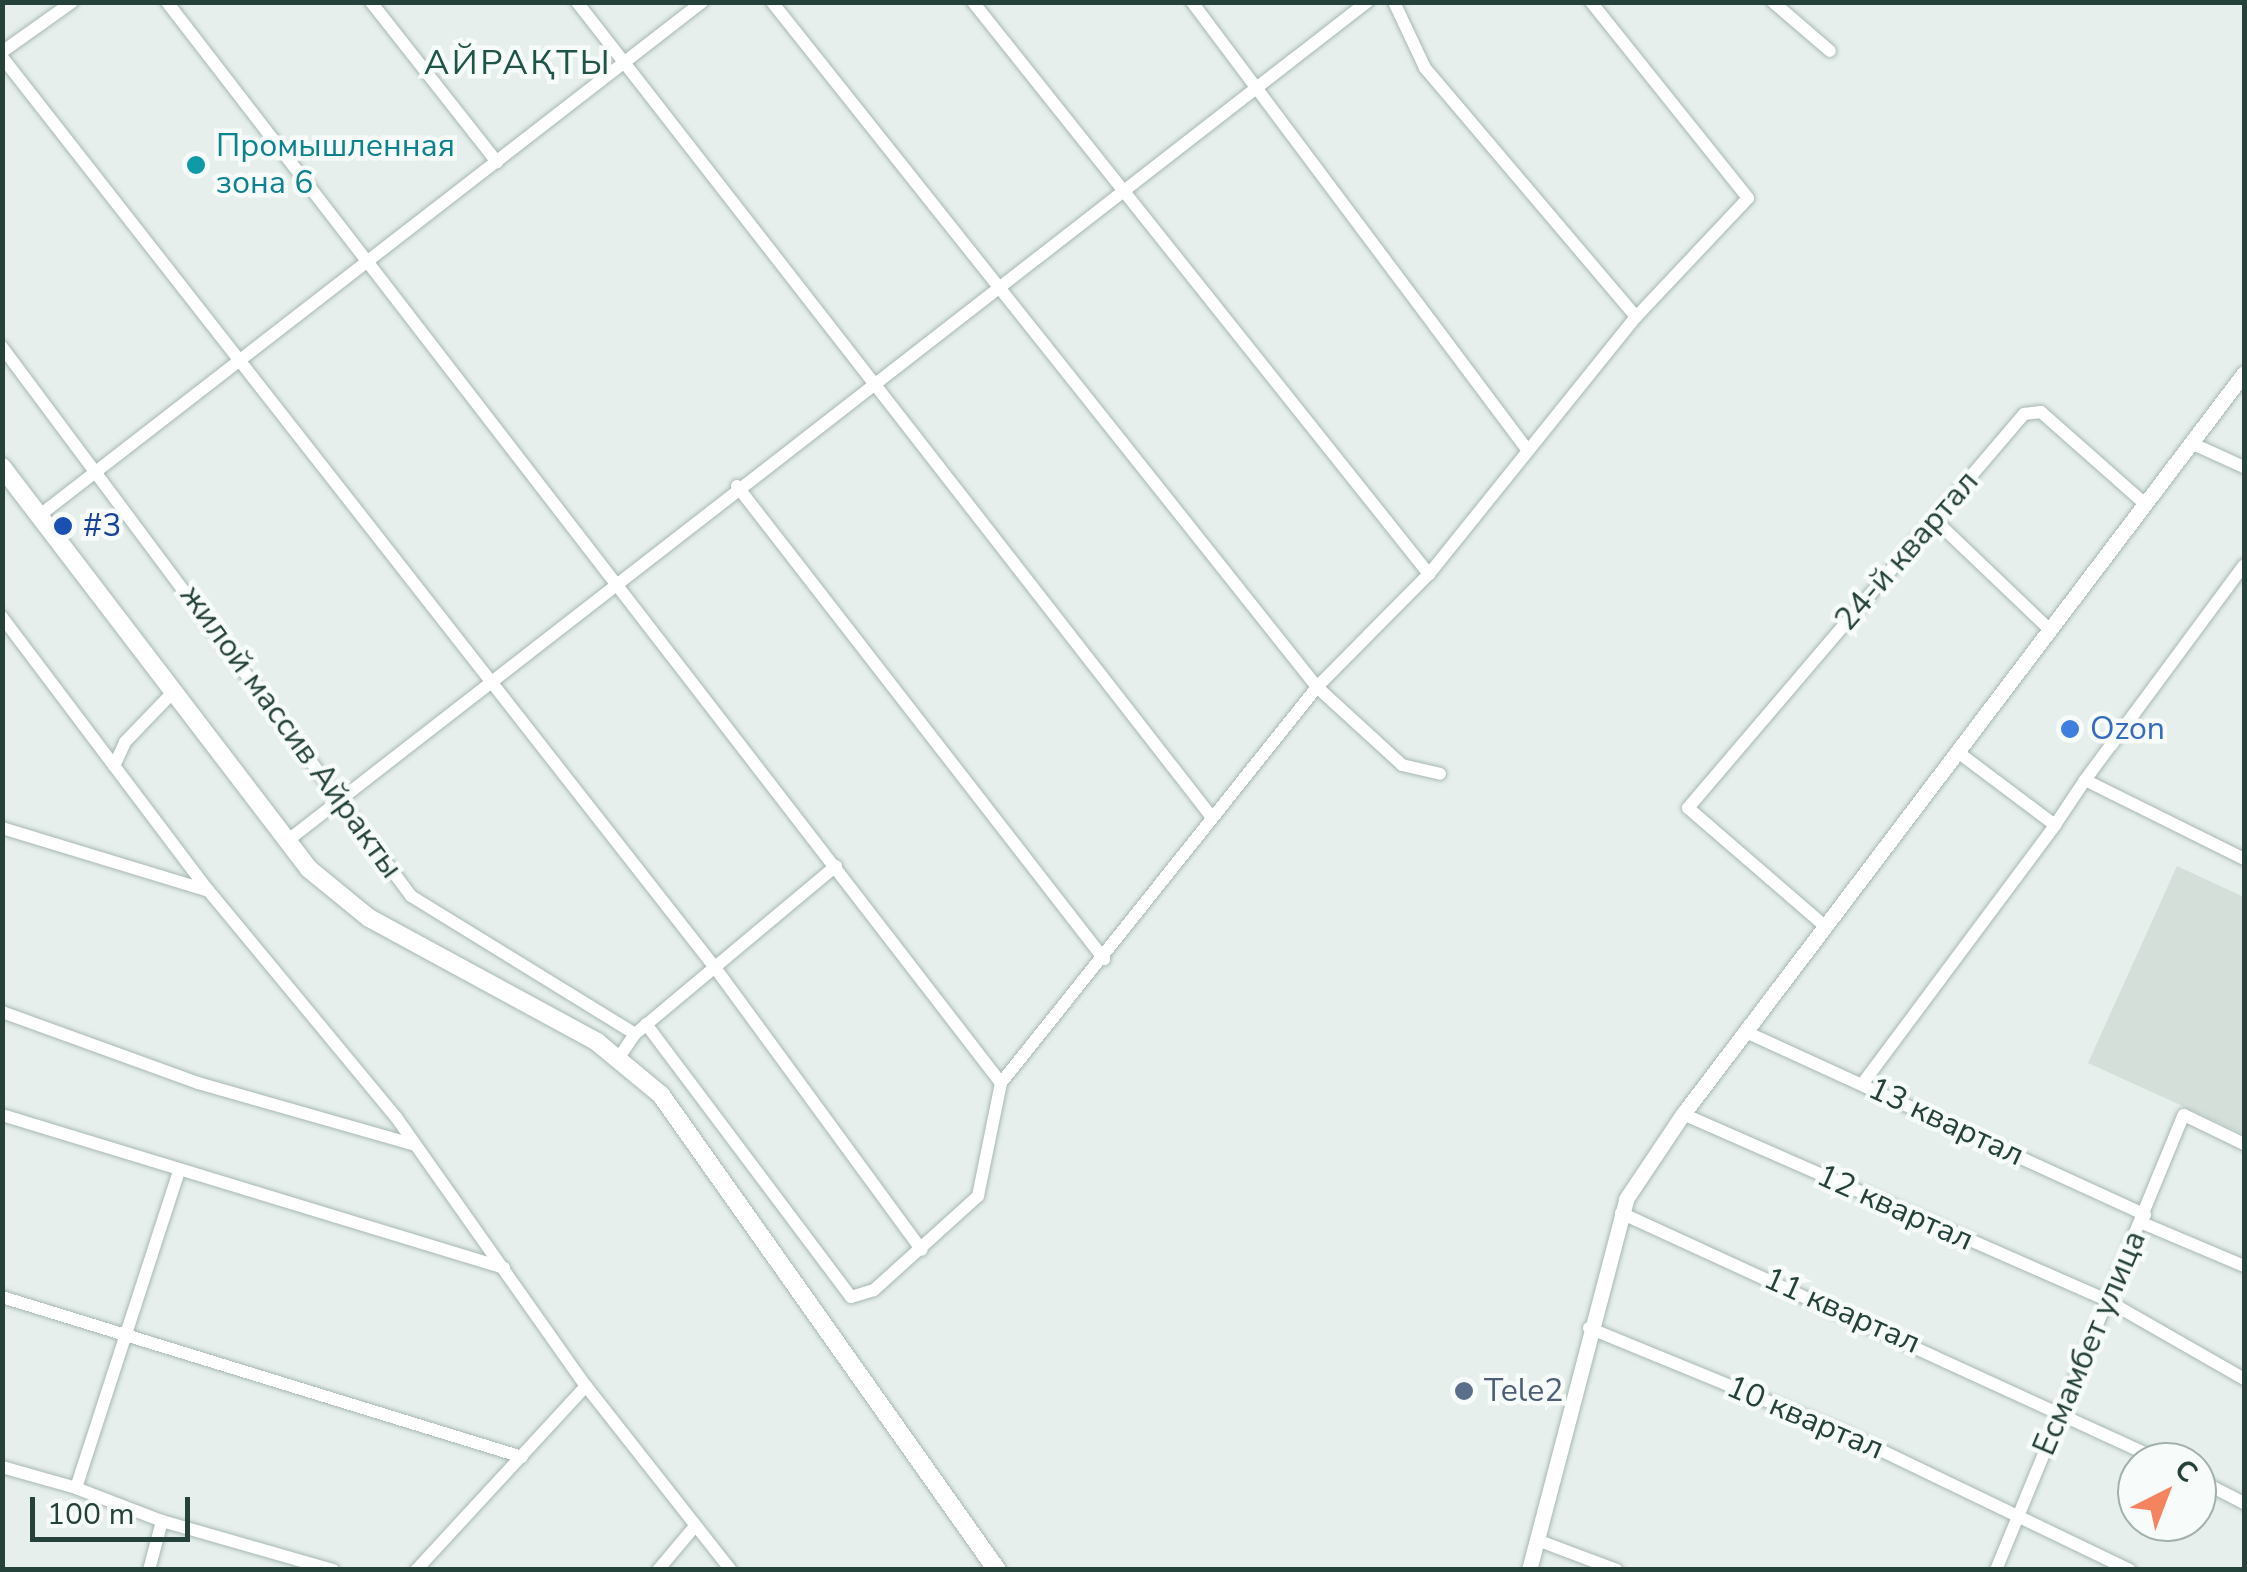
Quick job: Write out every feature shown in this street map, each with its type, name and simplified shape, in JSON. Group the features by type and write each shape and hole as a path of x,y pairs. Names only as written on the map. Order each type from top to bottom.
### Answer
{"main road":[{"path":"2,468 308,869 369,918 618,1059 661,1094 997,1570"}],"street":[{"path":"72,2 2,55 716,969 922,1250"},
{"path":"167,2 370,262 612,584 836,866 1001,1083"},
{"path":"371,2 497,162"},
{"path":"577,2 1211,816"},
{"path":"40,516 702,2"},
{"path":"772,2 994,287 1316,687 1402,765 1440,774"},
{"path":"973,2 1429,574"},
{"path":"1192,2 1526,448"},
{"path":"287,841 872,381 1124,193 1367,2"},
{"path":"1394,2 1425,68 1636,317"},
{"path":"640,1029 851,1297 874,1290 978,1196 1001,1083 1104,959 1211,816 1316,687 1429,574 1526,448 1636,317 1748,198 1590,2"},
{"path":"1773,2 1830,51"},
{"name":"жилой массив Айракты","path":"2,347 100,473 410,896 640,1029"},
{"path":"1530,1570 1621,1212 1683,1114 2244,373"},
{"name":"24-й квартал","path":"1826,927 1688,808 2031,410 2041,412 2145,504"},
{"path":"2191,444 2244,467"},
{"path":"737,486 1104,959"},
{"path":"1936,521 2050,631"},
{"path":"1863,1082 2244,565"},
{"path":"2,617 208,890 318,1017 416,1145 586,1386 731,1570"},
{"path":"114,766 125,742 174,692"},
{"path":"1959,753 2056,825"},
{"path":"2085,780 2244,859"},
{"path":"2,828 208,890"},
{"path":"618,1059 640,1029 836,866"},
{"path":"2,1012 198,1083 416,1145"},
{"name":"13 квартал","path":"1746,1032 1863,1082 2244,1266"},
{"name":"12 квартал","path":"1683,1114 2108,1301 2244,1378"},
{"path":"2,1115 504,1268"},
{"name":"Есмамбет улица","path":"1996,1570 2184,1116 2244,1144"},
{"path":"76,1488 180,1170"},
{"name":"11 квартал","path":"1621,1212 2062,1410 2125,1442"},
{"path":"2,1296 127,1338 522,1457"},
{"name":"10 квартал","path":"1589,1328 2019,1514 2130,1570"},
{"path":"416,1570 586,1386"},
{"path":"2,1467 76,1488 162,1521 333,1570"},
{"path":"2217,1489 2244,1503"},
{"path":"149,1570 162,1521"},
{"path":"658,1570 695,1526"},
{"path":"1536,1540 1618,1570"}],"shaded area":[{"path":"2177,866 2244,897 2244,1134 2088,1063"}],"place":[{"name":"Промышленная зона 6","path":"196,165"},
{"name":"#3","path":"63,526"},
{"name":"Ozon","path":"2070,729"},
{"name":"Tele2","path":"1464,1391"}],"district":[{"name":"АЙРАҚТЫ","path":"518,63"}]}
